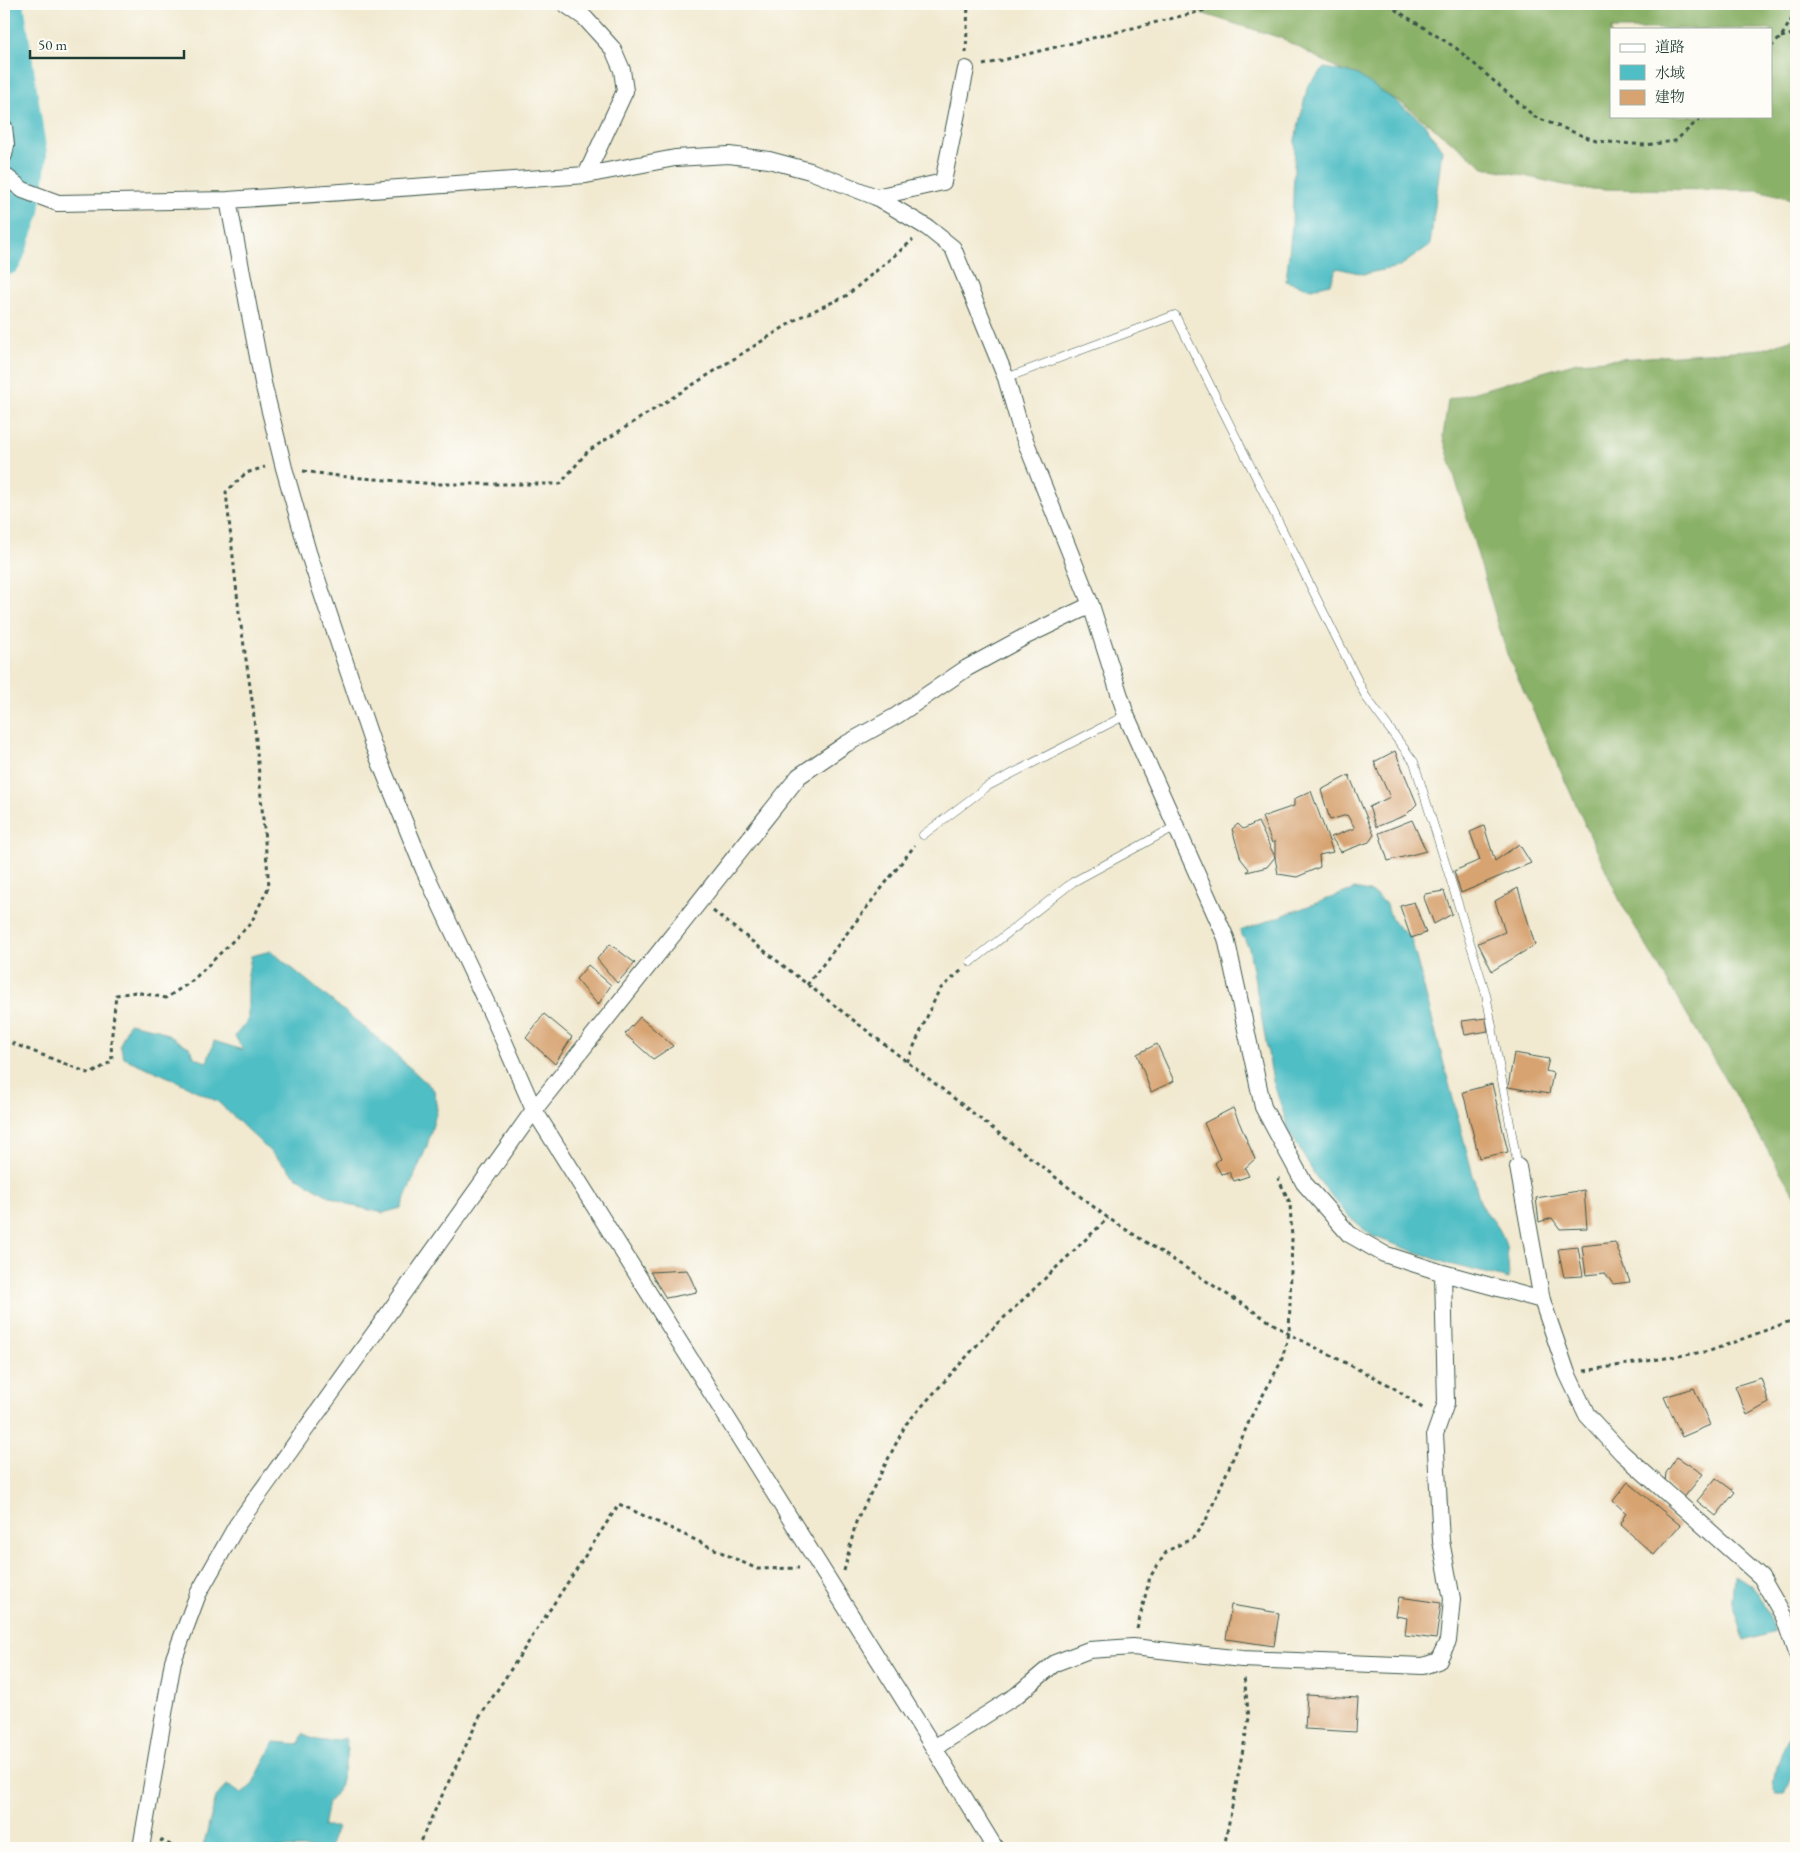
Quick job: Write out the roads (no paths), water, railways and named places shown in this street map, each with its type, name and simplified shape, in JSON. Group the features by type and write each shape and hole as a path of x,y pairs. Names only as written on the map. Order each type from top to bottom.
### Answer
{"street":[{"path":"565,4 585,18 607,43 622,70 625,91 586,175"},
{"path":"876,197 942,182 966,69"},
{"path":"4,127 6,145 4,155"},
{"path":"4,175 22,190 58,203 228,200 586,175 675,158 729,155 786,164 876,197 928,228 953,248 1006,378 1021,430 1091,605 1126,715 1226,938 1264,1107 1304,1183 1349,1234 1384,1254 1443,1273 1542,1300"},
{"path":"228,200 263,383 284,468 314,571 373,745 398,810 534,1110 839,1595 994,1848"},
{"path":"141,1848 174,1661 198,1594 237,1525 534,1110 799,776 846,744 896,716 967,668 1028,634 1091,605"},
{"path":"1518,1168 1542,1300 1567,1373 1587,1415 1622,1453 1761,1576 1784,1617 1796,1653"},
{"path":"934,1748 1017,1695 1055,1663 1089,1650 1133,1647 1242,1659 1423,1666 1438,1661 1448,1641 1452,1599 1442,1541 1435,1434 1446,1403 1443,1273"}],"lane":[{"path":"1006,378 1175,315 1366,697 1414,762 1486,994 1518,1168"},
{"path":"923,835 988,786 1126,715"},
{"path":"971,962 1074,882 1176,826"}],"water":[{"path":"1325,68 1356,74 1390,97 1424,123 1442,150 1430,245 1399,267 1363,274 1337,268 1330,284 1311,289 1286,281 1292,226 1295,140 1308,85"},
{"path":"1355,889 1373,893 1385,903 1394,923 1411,938 1481,1206 1496,1224 1504,1239 1509,1279 1449,1264 1372,1236 1348,1216 1316,1177 1290,1133 1273,1081 1249,948 1240,931"},
{"path":"271,951 382,1042 434,1090 437,1110 427,1146 401,1208 383,1213 353,1206 327,1195 298,1178 218,1102 173,1079 124,1058 120,1045 129,1023 157,1029 189,1047 195,1058 207,1062 214,1041 243,1050 235,1036 248,1020 248,974 251,956"},
{"path":"1734,1575 1751,1585 1756,1591 1765,1605 1775,1631 1744,1640 1732,1600"},
{"path":"1796,1720 1796,1765 1784,1794 1776,1794 1775,1777 1777,1767"},
{"path":"303,1734 323,1741 345,1738 348,1750 338,1791 328,1802 323,1827 337,1827 329,1848 203,1847 216,1797 227,1785 242,1794 252,1785 274,1742 299,1744"}],"waterway":[{"path":"4,257 21,211 28,155 5,4"}]}
